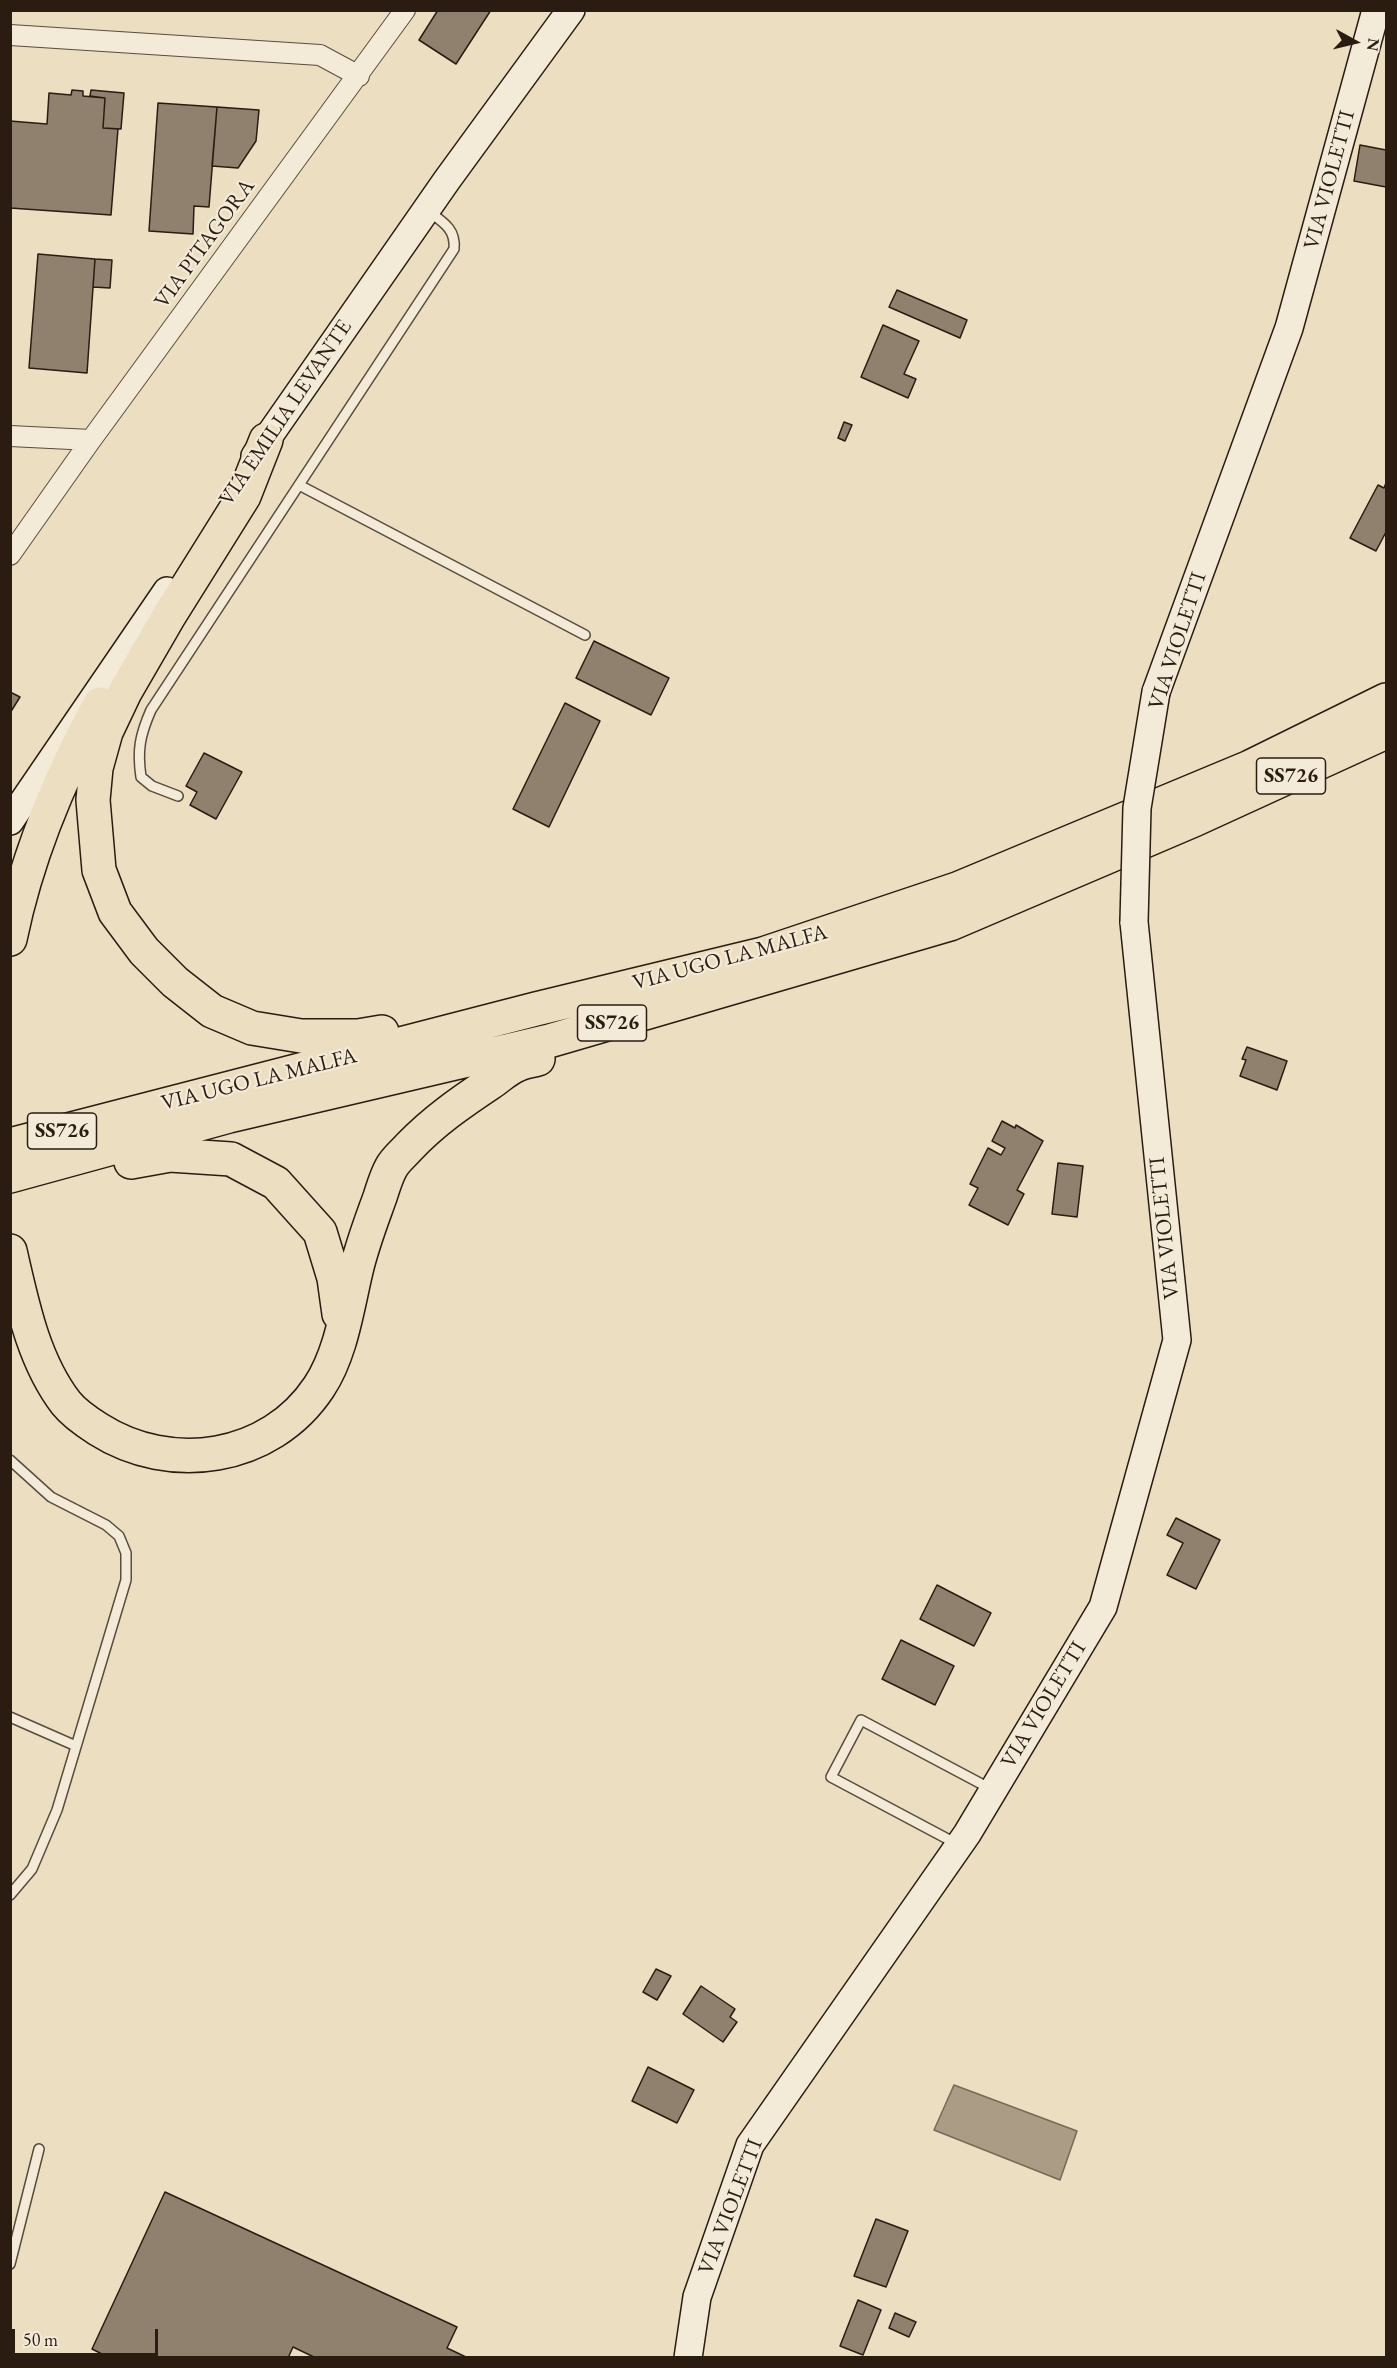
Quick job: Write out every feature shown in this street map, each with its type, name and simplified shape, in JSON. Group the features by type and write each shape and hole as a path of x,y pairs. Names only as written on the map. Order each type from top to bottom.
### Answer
{"highway":[{"path":"266,440 244,496 169,616 125,692 106,732 96,768 93,800 95,842 99,870 116,912 144,951 175,982 212,1011 252,1028 301,1036 358,1036 412,1026 505,1003 536,1009"},
{"path":"10,939 36,840 57,789 80,740 140,632"},
{"name":"VIA UGO LA MALFA","path":"10,1145 536,1009 763,954 957,889 1250,767 1386,700"},
{"name":"VIA UGO LA MALFA","path":"10,1176 229,1116 549,1041 950,924 1196,819 1386,732"},
{"path":"10,1251 31,1332 45,1369 68,1406 87,1422 130,1446 152,1452 173,1456 194,1456 239,1447 264,1436 285,1423 303,1407 320,1386 333,1360 362,1245 391,1166 432,1123 516,1065 899,951 950,924"},
{"path":"10,1184 170,1155 231,1159 276,1183 320,1232 334,1278 341,1334"}],"street":[{"name":"VIA PITAGORA","path":"10,555 91,440 405,10"},
{"name":"VIA EMILIA LEVANTE","path":"10,821 140,632 266,440 426,209 571,10"},
{"name":"VIA VIOLETTI","path":"688,2358 697,2297 750,2145 959,1845 1103,1607 1177,1340 1134,922 1137,808 1156,692 1289,328 1376,10"},
{"path":"10,35 320,55 359,76"},
{"path":"10,436 91,440"}],"lane":[{"path":"178,796 152,786 141,777 138,755 141,732 151,710 454,249 455,241 451,228 426,209"},
{"path":"299,485 585,635"},
{"path":"10,1460 51,1497 106,1525 119,1536 126,1553 126,1580 57,1810 32,1869 10,1895"},
{"path":"10,1717 76,1746"},
{"path":"959,1845 831,1778 861,1720 993,1790"},
{"path":"10,2264 39,2149"}],"shaded area":[{"path":"954,2085 1077,2131 1060,2180 934,2130"}],"building":[{"path":"438,10 491,10 456,64 419,40"},
{"path":"72,90 83,91 83,96 105,98 103,128 118,129 111,215 10,208 10,121 47,124 49,93 71,95"},
{"path":"91,90 124,93 121,129 103,128 105,98 90,96"},
{"path":"158,103 217,107 209,207 194,206 193,234 149,231"},
{"path":"217,107 259,110 256,141 238,168 212,166"},
{"path":"1360,145 1386,150 1386,187 1354,181"},
{"path":"38,254 95,259 87,373 29,368"},
{"path":"95,259 112,260 110,288 93,287"},
{"path":"897,290 967,320 960,338 889,307"},
{"path":"883,325 919,341 904,374 916,379 908,398 861,377"},
{"path":"844,422 852,425 845,441 838,438"},
{"path":"1386,483 1386,532 1376,551 1350,538 1378,485 1384,488"},
{"path":"594,641 669,678 651,715 576,678"},
{"path":"10,692 20,697 10,713"},
{"path":"565,703 600,721 549,827 513,809"},
{"path":"204,753 242,772 216,819 190,805 197,792 186,786"},
{"path":"1247,1047 1287,1061 1277,1090 1240,1076 1246,1060 1242,1059"},
{"path":"1002,1121 1015,1128 1016,1125 1043,1141 1017,1190 1024,1194 1008,1225 969,1205 978,1188 970,1184 988,1148 1001,1155 1005,1148 992,1141"},
{"path":"1058,1163 1083,1166 1077,1217 1052,1214"},
{"path":"1176,1518 1220,1540 1196,1589 1167,1575 1183,1543 1167,1535"},
{"path":"937,1585 991,1613 974,1646 920,1619"},
{"path":"901,1640 954,1666 935,1705 882,1679"},
{"path":"656,1969 671,1976 657,2000 643,1992"},
{"path":"701,1986 735,2009 730,2017 737,2022 723,2042 683,2014"},
{"path":"648,2067 694,2090 677,2123 632,2101"},
{"path":"165,2192 457,2327 447,2348 468,2358 316,2358 293,2347 288,2358 110,2358 92,2349"},
{"path":"876,2219 908,2231 886,2287 854,2276"},
{"path":"858,2300 881,2310 863,2355 840,2346"},
{"path":"895,2313 916,2322 909,2337 889,2328"}]}
